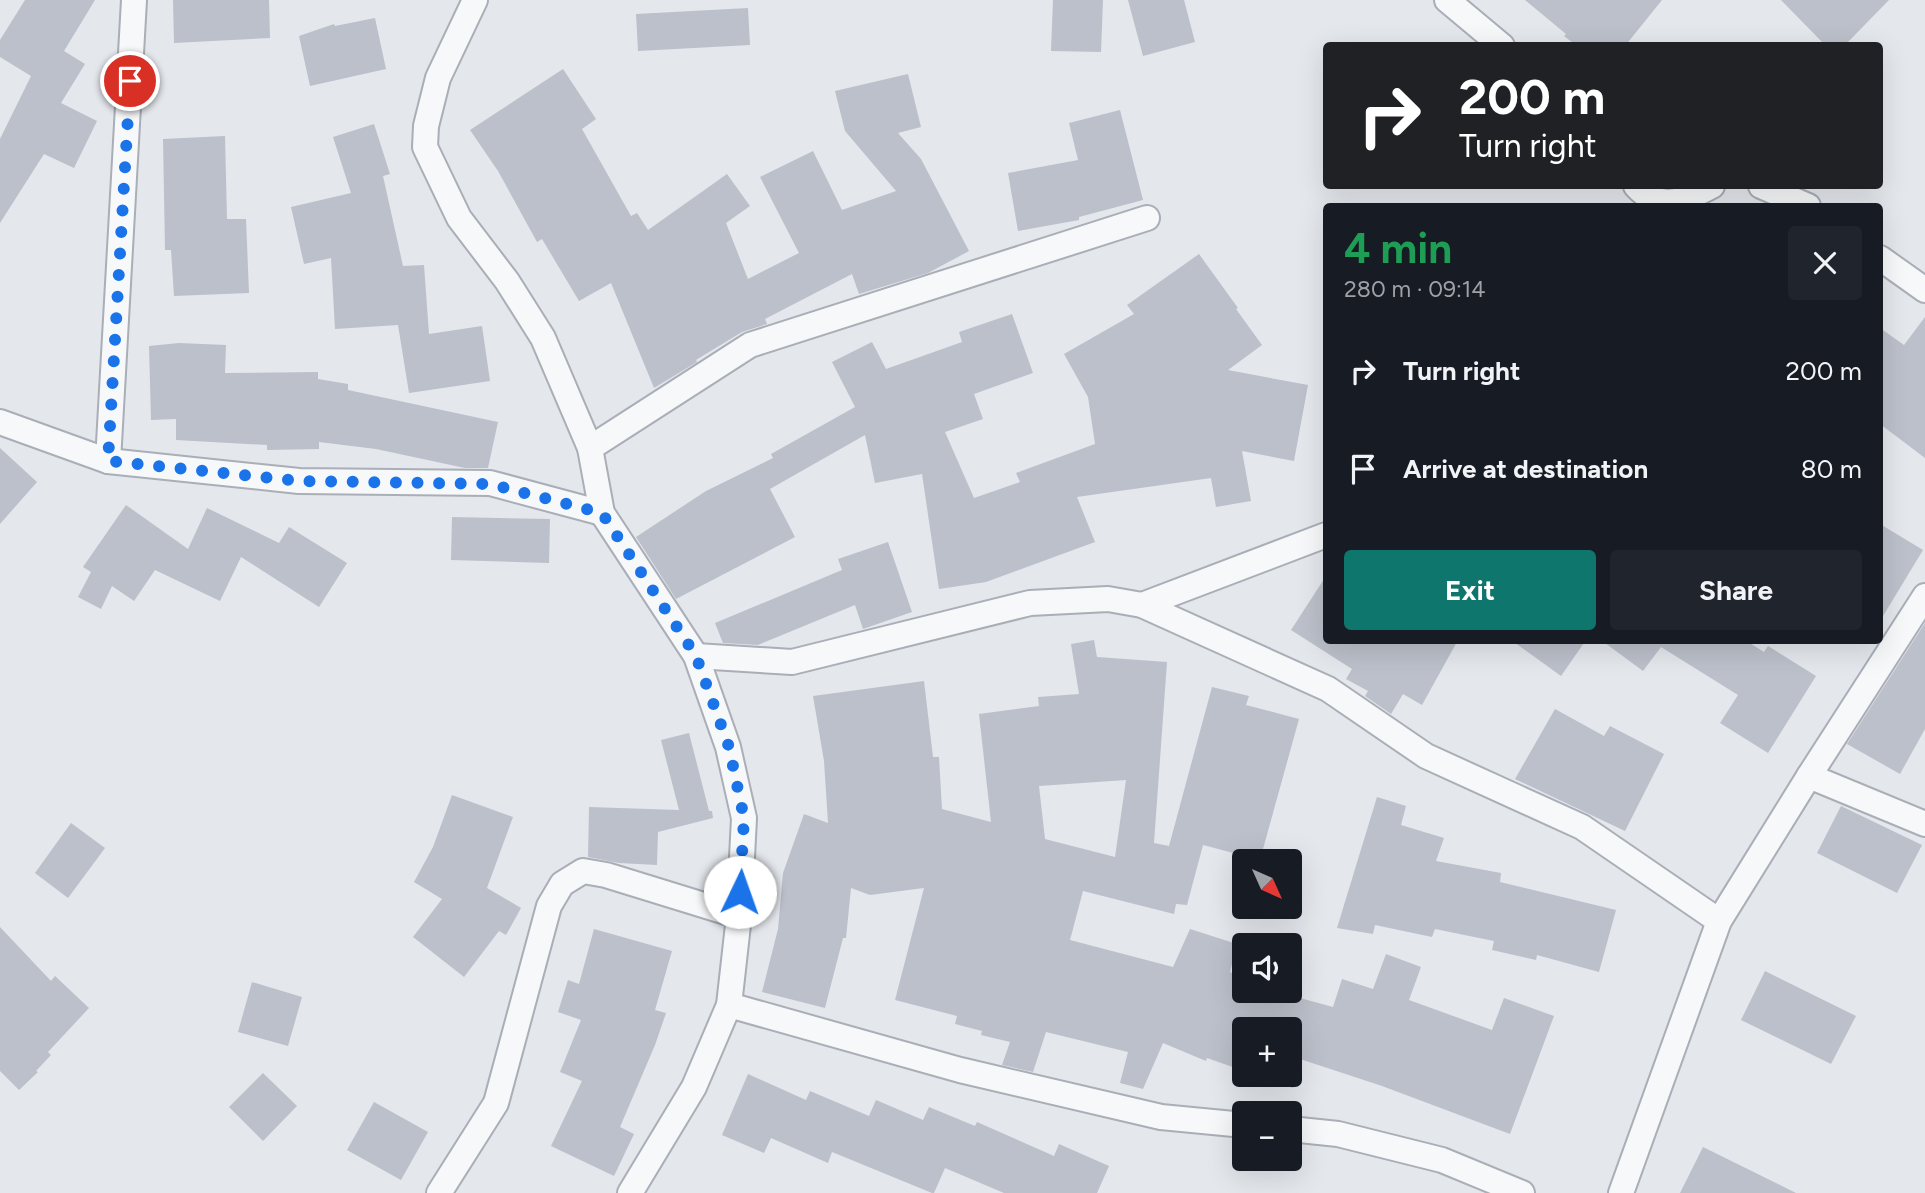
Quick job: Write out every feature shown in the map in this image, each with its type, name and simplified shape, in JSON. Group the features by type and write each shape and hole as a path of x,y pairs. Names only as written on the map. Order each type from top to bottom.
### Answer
{"street":[{"path":"108,461 134,0"},
{"path":"475,0 438,78 426,126 425,147 459,218 507,281 543,338 590,448 602,513 696,656 729,747 744,818 739,916 729,1005 694,1087 630,1193"},
{"path":"1447,0 1497,42"},
{"path":"1642,196 1678,203 1706,189"},
{"path":"1768,189 1801,203"},
{"path":"590,448 750,345 1147,218"},
{"path":"1883,260 1925,290"},
{"path":"0,422 108,461 299,481 490,484 602,513"},
{"path":"1142,605 1323,536"},
{"path":"1621,1193 1719,920 1925,596"},
{"path":"696,656 792,662 1030,603 1108,599 1142,605 1328,689 1426,756 1582,827 1719,920"},
{"path":"1809,776 1925,824"},
{"path":"439,1193 496,1102 549,906 562,884 583,871 739,916"},
{"path":"729,1005 986,1077 1161,1117 1232,1124"},
{"path":"1302,1130 1338,1134 1443,1160 1522,1193"}],"building":[{"path":"25,0 95,0 64,51 85,64 61,103 97,121 74,168 44,154 0,223 0,139 31,76 0,57 0,40"},
{"path":"173,0 269,0 270,38 174,43"},
{"path":"1053,0 1103,0 1101,52 1051,51"},
{"path":"1128,0 1184,0 1195,42 1143,56"},
{"path":"1525,0 1662,0 1628,42 1572,42 1564,36 1566,34"},
{"path":"1781,0 1889,0 1848,42 1822,42"},
{"path":"748,8 750,45 638,51 636,14"},
{"path":"375,18 386,69 310,86 299,36 334,24 335,26"},
{"path":"563,69 596,119 582,129 631,216 637,213 648,230 727,174 750,206 726,223 748,279 799,253 760,177 813,151 842,210 896,191 845,131 835,91 908,74 921,127 898,133 921,159 969,251 928,273 859,294 852,274 765,319 767,324 742,332 654,388 611,283 579,301 542,239 537,242 498,171 470,130"},
{"path":"1120,110 1143,200 1079,217 1079,220 1018,231 1008,173 1078,160 1069,123"},
{"path":"374,124 390,174 383,176 403,266 424,265 429,334 482,326 490,381 409,393 398,325 335,329 331,258 304,264 291,207 351,193 333,137"},
{"path":"225,136 227,219 246,219 249,293 174,296 171,250 165,250 163,139"},
{"path":"1199,254 1262,345 1228,370 1308,385 1294,461 1242,451 1251,501 1216,507 1211,478 1077,497 1095,542 986,582 939,589 922,474 875,483 865,435 770,489 795,537 676,599 636,537 706,491 773,458 771,454 855,407 832,362 872,342 886,369 962,342 959,332 1012,314 1033,373 974,394 983,419 945,432 974,498 1020,482 1016,473 1095,444 1088,397 1064,354 1134,314 1127,305"},
{"path":"1925,317 1925,458 1883,426 1883,330 1904,345"},
{"path":"179,343 226,345 225,373 318,372 318,379 348,384 348,390 498,422 488,468 465,468 376,449 319,442 319,449 267,450 267,445 176,440 176,419 151,420 149,346"},
{"path":"0,448 37,482 0,524"},
{"path":"126,505 188,549 207,508 279,543 289,527 347,563 319,607 241,557 220,601 155,570 134,601 112,586 101,609 78,597 91,572 83,567"},
{"path":"452,517 550,519 549,563 451,560"},
{"path":"1883,526 1923,550 1883,616"},
{"path":"888,542 912,612 863,629 855,605 758,645 723,643 715,623 842,570 838,559"},
{"path":"1323,581 1323,644 1456,644 1422,705 1403,694 1391,714 1365,696 1368,691 1346,679 1352,669 1291,630"},
{"path":"1925,623 1925,729 1900,774 1847,744"},
{"path":"1094,640 1097,657 1167,662 1154,843 1169,846 1212,687 1249,696 1246,705 1299,719 1263,849 1232,849 1232,853 1203,845 1187,905 1176,904 1174,914 1083,891 1070,940 1173,967 1190,929 1232,942 1232,1003 1302,1003 1302,998 1333,1007 1342,979 1373,989 1386,954 1421,967 1409,1000 1492,1030 1504,998 1554,1016 1510,1134 1382,1086 1302,1060 1302,1017 1232,1017 1232,1067 1207,1058 1206,1061 1163,1043 1143,1089 1120,1083 1128,1052 1046,1032 1033,1072 1002,1065 1010,1042 981,1035 982,1031 955,1024 957,1016 895,1000 924,888 870,895 851,888 846,938 843,938 825,1008 762,992 778,929 783,873 804,814 828,823 824,761 813,696 924,681 933,757 939,757 942,809 991,822 979,714 1039,706 1038,697 1079,694 1071,644","holes":["1126,780 1115,857 1045,839 1039,786"]},
{"path":"1517,644 1583,644 1561,676"},
{"path":"1606,644 1751,644 1764,652 1768,646 1816,676 1768,753 1720,723 1738,695 1661,647 1643,671"},
{"path":"1555,709 1604,736 1610,726 1664,754 1625,831 1515,779"},
{"path":"689,733 713,818 658,832 657,865 619,863 588,857 589,807 679,810 661,740"},
{"path":"452,795 513,817 487,888 521,908 506,935 499,931 464,977 413,937 442,899 414,882 433,847"},
{"path":"1377,797 1406,806 1401,825 1444,838 1436,861 1501,873 1500,882 1616,910 1599,972 1537,955 1536,960 1492,950 1494,941 1435,929 1432,937 1375,925 1373,934 1337,928"},
{"path":"1841,806 1922,845 1897,893 1817,853"},
{"path":"71,823 105,848 68,898 35,873"},
{"path":"0,927 51,981 55,976 89,1008 48,1052 51,1055 36,1071 38,1072 19,1090 0,1071"},
{"path":"594,929 672,951 655,1010 666,1013 620,1127 634,1134 614,1176 551,1146 582,1081 560,1072 581,1020 558,1012 568,980 579,984"},
{"path":"1765,971 1856,1016 1831,1064 1741,1020"},
{"path":"252,982 302,997 288,1046 238,1032"},
{"path":"263,1073 297,1106 263,1141 229,1107"},
{"path":"748,1074 806,1100 810,1091 869,1116 876,1100 923,1120 929,1107 975,1126 977,1122 1054,1156 1059,1144 1109,1166 1097,1193 1004,1193 945,1168 932,1193 832,1152 828,1163 771,1138 764,1153 722,1135"},
{"path":"374,1102 428,1132 401,1180 347,1150"},
{"path":"1703,1147 1796,1193 1680,1193"}],"route":[{"path":"130,81 108,461 299,481 490,484 602,513 696,656 729,747 744,818 740,892"}]}
